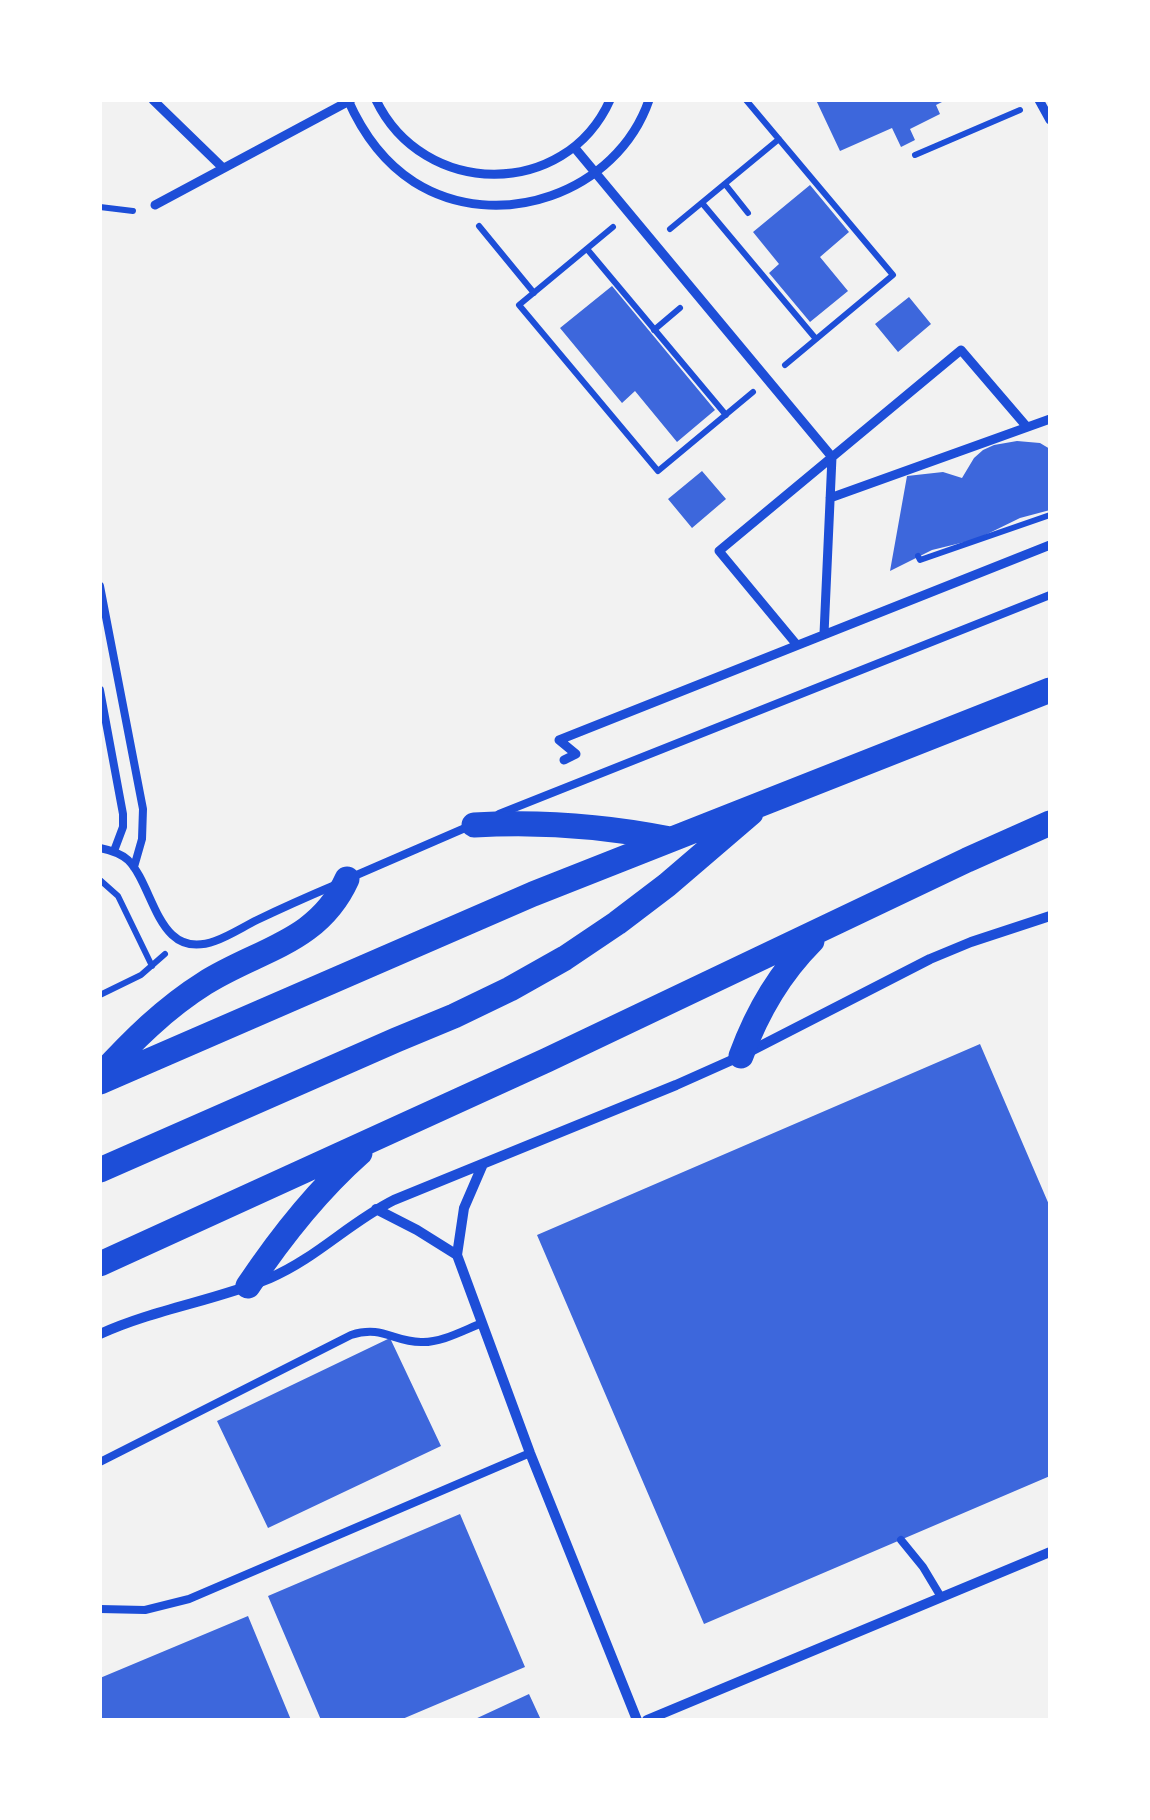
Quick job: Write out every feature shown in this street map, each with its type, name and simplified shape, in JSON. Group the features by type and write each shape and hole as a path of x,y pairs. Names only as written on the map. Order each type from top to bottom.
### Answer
{"main road":[{"path":"100,1079 533,894 1050,690"},
{"path":"100,1170 510,989 617,924 766,800"},
{"path":"100,1264 1050,823"},
{"path":"474,824 592,826 670,839"},
{"path":"100,1079 154,1020 179,1000 317,923 340,895 347,879"},
{"path":"741,1056 782,975 823,930"},
{"path":"248,1286 319,1193 376,1139"}],"street":[{"path":"152,100 223,168"},
{"path":"376,100 396,132 414,148 435,161 482,175 542,165 574,147 592,130 610,100"},
{"path":"155,205 349,101 375,148 416,183 467,202 494,206 534,201 573,188 596,173 632,135 649,100"},
{"path":"1039,101 1050,120"},
{"path":"574,147 832,457 824,634"},
{"path":"797,645 719,551 960,350 1026,427"},
{"path":"830,498 1050,419"},
{"path":"564,760 576,754 559,740 1050,545"},
{"path":"100,1334 141,1317 248,1286 296,1265 376,1209 676,1086 930,959 1050,916"},
{"path":"484,1163 464,1208 457,1255 530,1453 636,1720"},
{"path":"376,1209 457,1255"},
{"path":"647,1720 1050,1552"}],"lane":[{"path":"100,586 143,809 142,838 134,867"},
{"path":"100,848 114,851 134,867 168,932 190,942 214,941 474,824 1050,595"},
{"path":"100,690 123,814 123,827 114,851"},
{"path":"100,1462 351,1335 382,1332 420,1342 482,1323"},
{"path":"100,1609 145,1610 190,1599 530,1453"},
{"path":"900,1540 941,1597"}],"path":[{"path":"915,155 1039,101"},
{"path":"654,243 779,139"},
{"path":"724,184 748,213"},
{"path":"467,202 475,221 534,293"},
{"path":"702,203 816,340"},
{"path":"100,208 133,211 155,205"},
{"path":"587,248 726,415"},
{"path":"654,330 696,294"},
{"path":"918,556 920,560 1050,515"},
{"path":"100,880 118,896 152,966"},
{"path":"100,995 152,966 179,939"}],"building":[{"path":"816,100 946,100 936,105 940,114 910,129 915,140 901,147 892,128 840,151"},
{"path":"810,185 849,232 820,257 848,291 810,322 769,273 779,264 753,232"},
{"path":"612,286 715,410 677,442 635,391 622,403 560,328"},
{"path":"909,297 931,324 898,352 875,324"},
{"path":"1017,441 1040,443 1050,449 1050,510 1020,518 977,539 932,550 890,571 907,476 943,472 962,478 983,450"},
{"path":"702,471 726,499 692,528 668,499"},
{"path":"980,1044 1050,1207 1050,1476 704,1624 537,1235"},
{"path":"390,1338 441,1446 268,1528 217,1421"},
{"path":"460,1514 525,1667 400,1720 321,1720 268,1596"},
{"path":"248,1616 291,1720 100,1720 100,1678"},
{"path":"529,1694 541,1720 473,1720"}]}
